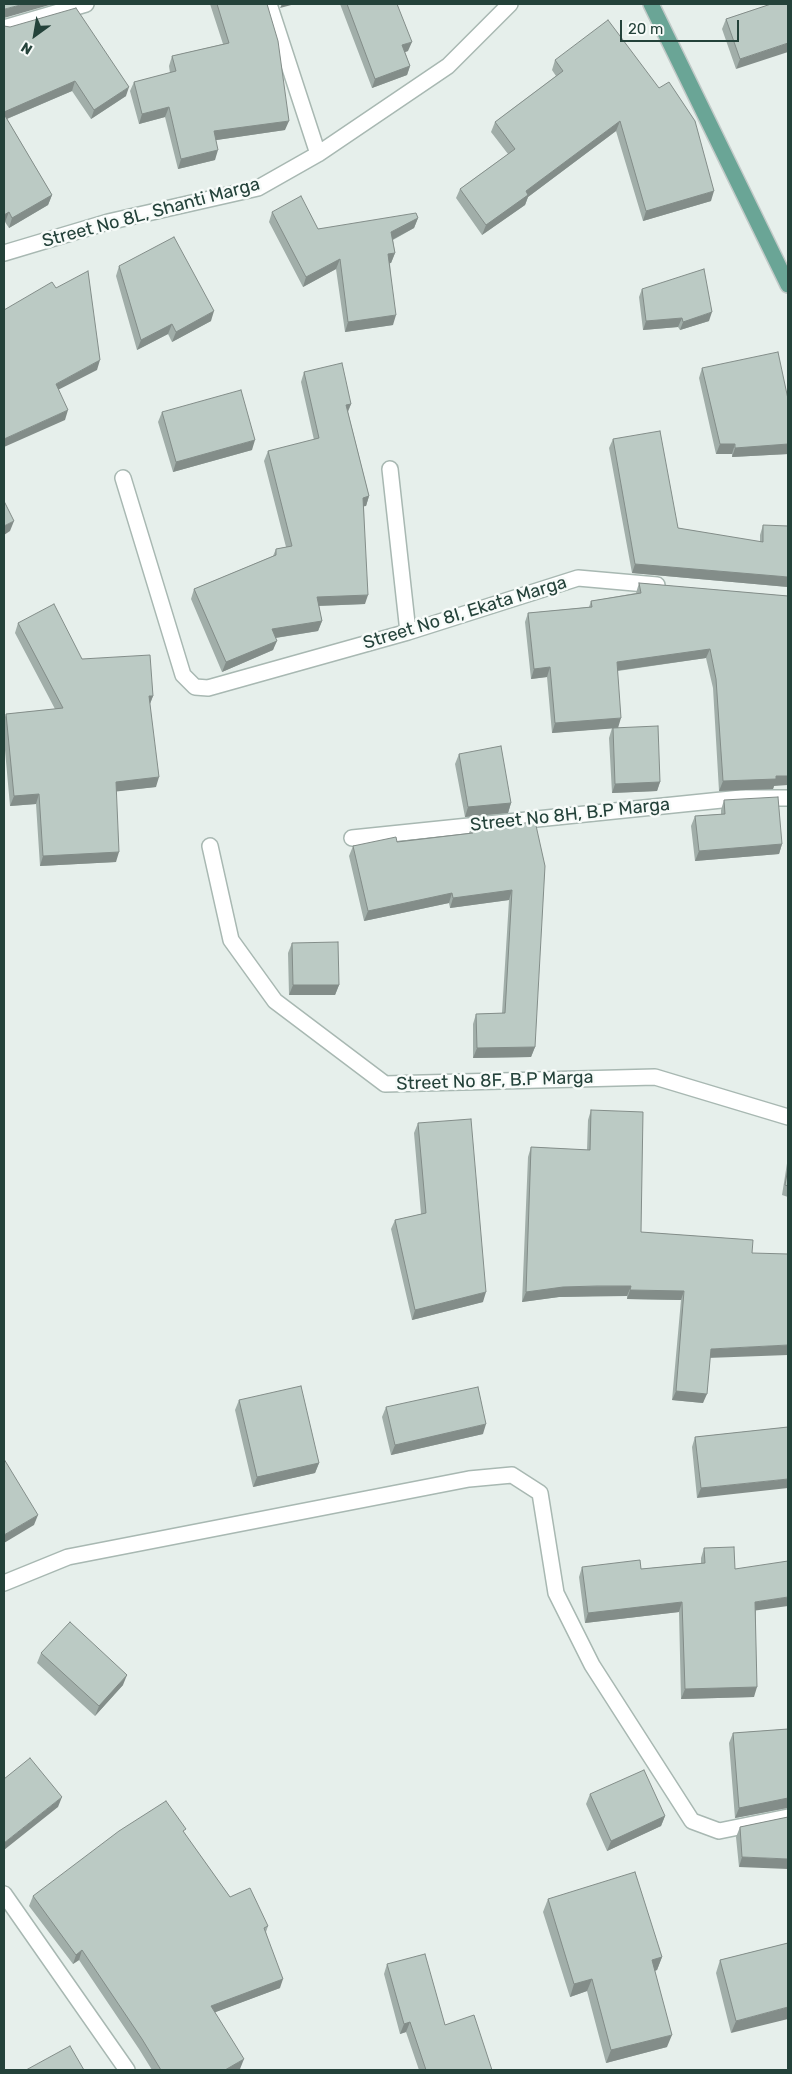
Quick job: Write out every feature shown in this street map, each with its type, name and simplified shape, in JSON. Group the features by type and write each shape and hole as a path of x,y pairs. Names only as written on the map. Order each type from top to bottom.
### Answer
{"main road":[{"path":"651,4 788,285"}],"street":[{"path":"4,28 86,4"},
{"path":"269,4 318,154"},
{"name":"Street No 8L, Shanti Marga","path":"4,253 108,222 258,188 318,154 448,66 510,4"},
{"path":"390,469 408,632"},
{"name":"Street No 8I, Ekata Marga","path":"124,478 182,675 195,687 208,688 408,632 578,578 674,586"},
{"name":"Street No 8H, B.P Marga","path":"352,838 741,798 788,798"},
{"name":"Street No 8F, B.P Marga","path":"210,846 231,940 275,1001 385,1084 655,1077 788,1117"},
{"path":"4,1583 68,1557 469,1479 512,1475 540,1492 556,1593 592,1664 692,1821 719,1831 788,1817"},
{"path":"4,1894 127,2070"}],"building":[{"path":"4,4 24,4 4,10"},
{"path":"217,4 267,4 278,41 289,121 214,131 218,150 181,159 169,107 142,114 134,82 176,71 172,56 229,43"},
{"path":"347,4 397,4 412,42 402,45 410,66 375,79"},
{"path":"771,4 788,4 788,43 740,59 726,19"},
{"path":"76,8 129,87 94,110 75,81 4,112 4,26 10,27"},
{"path":"608,20 659,88 669,82 695,121 714,191 646,211 620,121 526,191 528,195 486,225 460,189 515,149 495,122 563,71 555,60"},
{"path":"4,114 52,195 12,218 9,212 4,215"},
{"path":"301,196 318,229 416,213 418,218 391,232 395,253 388,254 396,315 348,322 340,259 306,277 272,212"},
{"path":"174,237 214,311 176,332 172,324 141,340 119,266"},
{"path":"704,269 712,312 683,322 682,318 646,321 642,289"},
{"path":"88,271 100,360 56,384 68,410 4,439 4,310 52,282 56,288"},
{"path":"778,352 788,399 788,444 735,448 735,444 720,444 702,368"},
{"path":"342,363 351,404 346,405 369,496 363,498 368,595 317,597 322,621 272,629 277,641 226,662 194,589 276,555 276,549 292,546 268,451 319,438 304,372"},
{"path":"241,390 255,440 176,462 162,412"},
{"path":"660,431 678,528 763,542 763,525 788,526 788,577 635,564 613,439"},
{"path":"4,501 14,521 4,526"},
{"path":"639,583 788,596 788,776 776,776 776,779 723,781 716,679 710,649 617,662 621,718 555,723 550,667 534,669 528,613 592,607 591,601 641,593"},
{"path":"54,604 82,659 150,655 153,696 149,696 159,777 116,782 119,852 43,856 39,794 14,796 6,714 63,708 18,623"},
{"path":"658,726 660,782 615,784 613,728"},
{"path":"501,746 511,803 468,807 459,754"},
{"path":"778,797 782,844 699,851 695,816 725,814 724,800"},
{"path":"515,821 515,825 535,821 545,866 535,1047 477,1048 476,1014 505,1013 512,890 453,898 452,893 368,911 353,846 396,837 397,842 473,833 472,826"},
{"path":"338,942 339,985 293,985 292,943"},
{"path":"591,1110 643,1112 641,1232 753,1240 752,1253 788,1254 788,1345 711,1349 707,1394 676,1391 684,1291 630,1290 631,1286 597,1286 563,1287 526,1292 531,1147 590,1150"},
{"path":"471,1119 486,1292 415,1310 395,1220 426,1213 418,1123"},
{"path":"788,1168 788,1186 785,1185"},
{"path":"301,1386 319,1463 257,1477 239,1400"},
{"path":"478,1387 486,1424 395,1445 386,1407"},
{"path":"788,1427 788,1479 701,1488 695,1437"},
{"path":"4,1459 38,1515 4,1535"},
{"path":"734,1547 735,1569 788,1561 788,1597 755,1602 757,1687 685,1689 682,1602 588,1613 582,1567 640,1560 641,1569 705,1563 704,1548"},
{"path":"70,1622 127,1675 99,1706 41,1653"},
{"path":"788,1729 788,1798 739,1808 733,1733"},
{"path":"30,1758 62,1797 4,1843 4,1779"},
{"path":"644,1770 665,1816 611,1841 590,1794"},
{"path":"166,1801 186,1829 183,1831 230,1897 250,1888 268,1926 264,1928 283,1979 211,2006 244,2059 225,2070 161,2070 82,1950 76,1955 33,1896 119,1831"},
{"path":"788,1817 788,1859 742,1857 740,1827"},
{"path":"635,1872 662,1957 652,1960 672,2035 611,2050 592,1979 574,1984 548,1899"},
{"path":"788,1943 788,2007 736,2021 720,1960"},
{"path":"425,1954 445,2025 474,2015 492,2070 426,2070 410,2022 404,2024 387,1964"},
{"path":"70,2046 84,2070 26,2070"}]}
